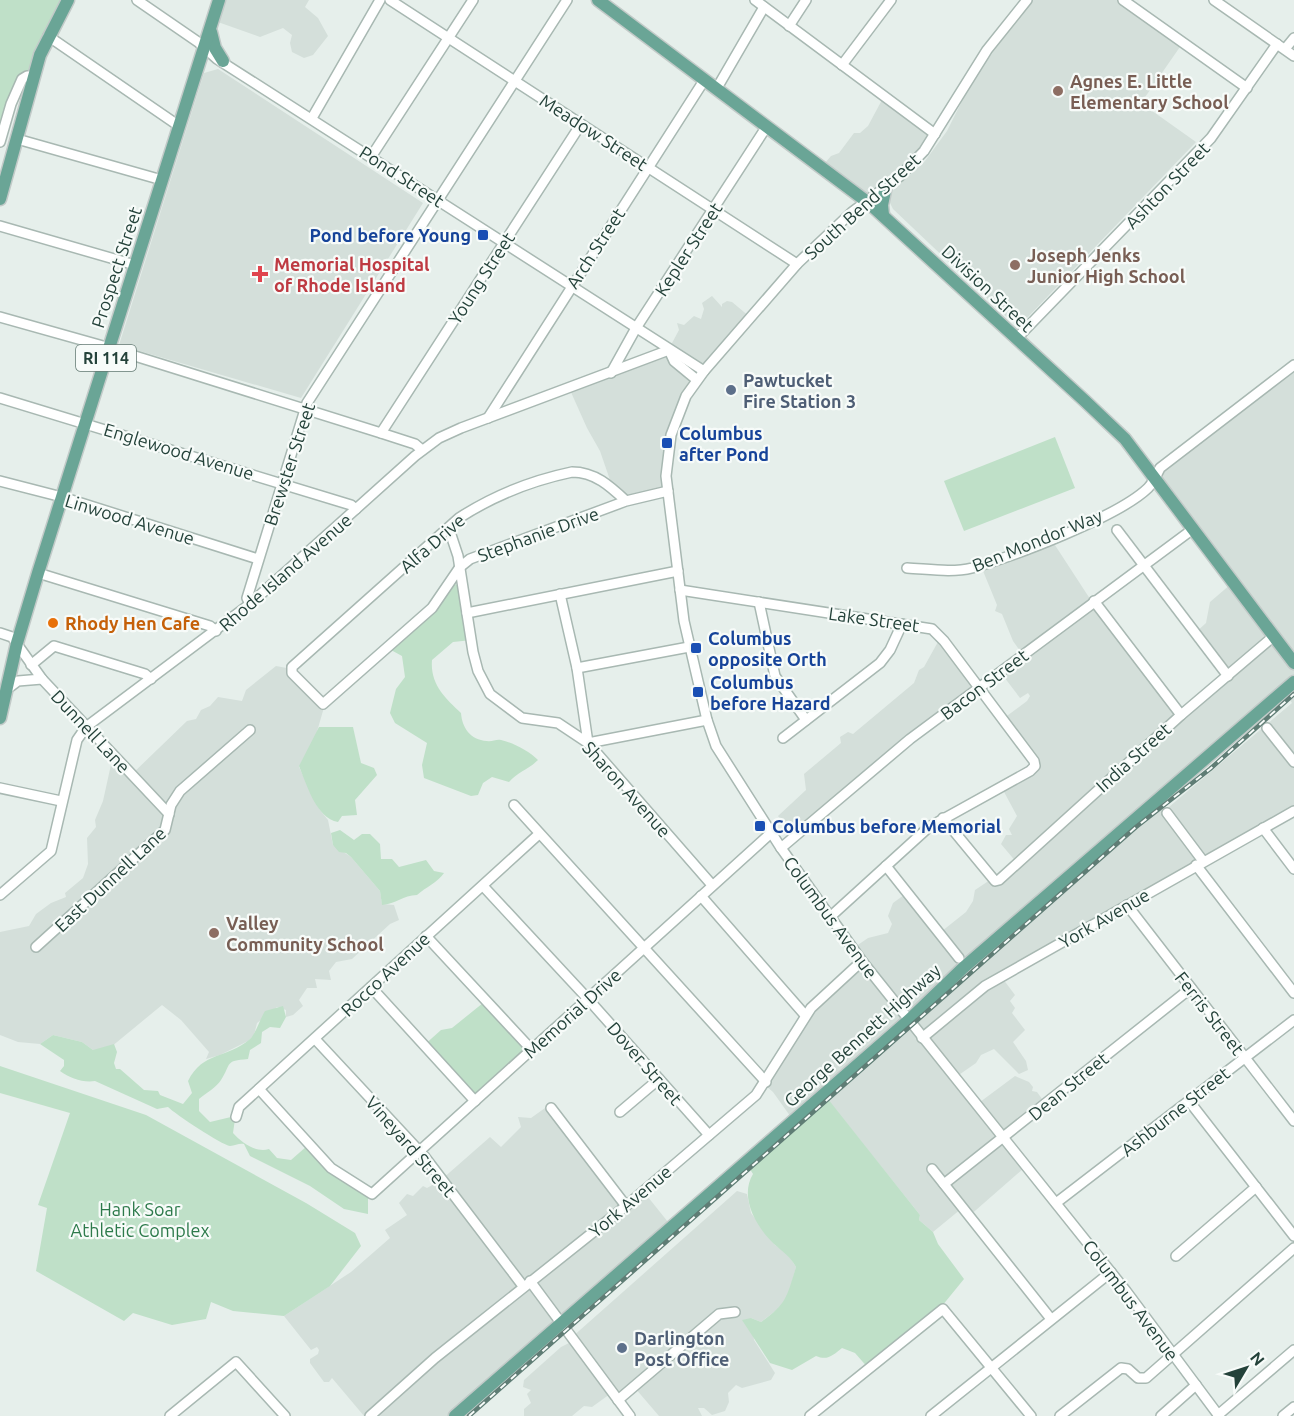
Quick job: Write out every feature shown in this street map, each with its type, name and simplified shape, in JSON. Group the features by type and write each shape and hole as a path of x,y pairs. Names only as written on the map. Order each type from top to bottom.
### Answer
{"main road":[{"path":"0,200 34,76 48,36 68,0"},
{"name":"Prospect Street","path":"0,713 17,643 38,573 219,0"},
{"name":"Division Street","path":"598,0 866,200 1125,439 1294,663"},
{"path":"210,26 215,48 223,61"},
{"path":"883,215 882,205 886,186"},
{"name":"George Bennett Highway","path":"455,1416 909,1020 963,968 1294,682"}],"street":[{"name":"Pond Street","path":"137,0 198,42 205,50 704,371"},
{"path":"312,118 380,0"},
{"name":"Meadow Street","path":"390,0 797,264"},
{"path":"371,157 473,0"},
{"name":"Brewster Street","path":"250,604 247,598 258,559 305,409 437,199 567,0"},
{"path":"754,0 935,134"},
{"path":"789,26 806,0"},
{"path":"842,64 891,0"},
{"name":"South Bend Street","path":"704,371 797,264 866,200 911,165 935,134 987,50 1027,0"},
{"path":"1123,0 1247,88"},
{"path":"1214,0 1294,56"},
{"path":"717,88 764,7"},
{"path":"48,36 179,126"},
{"name":"Ashton Street","path":"1016,339 1212,138 1247,88 1281,47 1294,38"},
{"path":"0,142 20,84 27,76 34,76"},
{"name":"Arch Street","path":"488,418 705,79"},
{"name":"Young Street","path":"381,433 581,124"},
{"name":"Kepler Street","path":"611,373 636,328 767,126"},
{"path":"17,139 162,180"},
{"path":"0,226 135,265"},
{"path":"0,317 305,409 415,444 422,450"},
{"name":"Pond Street","path":"669,350 674,361 697,380"},
{"name":"Rhode Island Avenue","path":"0,895 51,851 77,740 86,727 250,604 422,450 439,438 488,418 669,350"},
{"name":"Ben Mondor Way","path":"907,568 957,570 982,564 1050,539 1104,514 1142,493 1160,468 1294,365"},
{"name":"Columbus Avenue","path":"704,371 679,410 671,435 667,469 668,491 689,647 707,720 722,758 781,848 862,961 1056,1203 1219,1415"},
{"name":"Englewood Avenue","path":"0,398 282,484 356,509"},
{"name":"Alfa Drive","path":"323,704 292,673 292,667 474,508 572,472 593,476 626,501"},
{"name":"Linwood Avenue","path":"0,482 62,497 258,559"},
{"name":"Stephanie Drive","path":"323,704 432,609 460,567 477,555 626,501 668,491"},
{"name":"Sharon Avenue","path":"449,529 460,567 476,661 490,694 501,705 522,718 558,723 588,743 712,885"},
{"name":"Bacon Street","path":"781,848 910,739 1193,529"},
{"path":"1116,530 1228,676"},
{"path":"467,613 678,570"},
{"path":"38,573 210,626 216,631"},
{"name":"Lake Street","path":"680,590 927,627 938,634 1034,761 1035,766 943,818"},
{"path":"560,594 577,668 588,743 707,720"},
{"path":"1094,601 1180,715"},
{"path":"759,602 775,676 806,720"},
{"path":"783,738 880,663 890,650 902,624"},
{"path":"0,633 12,637 17,643"},
{"name":"India Street","path":"943,818 995,881 1180,715 1274,636"},
{"name":"Dunnell Lane","path":"17,643 42,679 169,814"},
{"path":"31,664 52,647 58,646 145,674 151,679"},
{"path":"577,668 689,647"},
{"path":"6,690 18,681 42,679"},
{"path":"1268,728 1294,762"},
{"name":"East Dunnell Lane","path":"36,947 165,830 171,805 180,791 250,730"},
{"path":"0,788 61,801"},
{"path":"514,805 766,1082"},
{"name":"York Avenue","path":"922,1038 985,986 1294,811"},
{"path":"1167,813 1199,863 1294,993"},
{"path":"830,917 928,827 943,818"},
{"path":"1263,828 1294,868"},
{"name":"Memorial Drive","path":"259,1089 331,1168 372,1194 771,833"},
{"name":"Rocco Avenue","path":"236,1117 239,1107 539,834"},
{"path":"886,866 958,958"},
{"name":"Dover Street","path":"483,886 588,999 709,1135"},
{"path":"701,896 806,1015"},
{"name":"Ferris Street","path":"1127,905 1294,1120"},
{"path":"426,936 531,1049"},
{"name":"York Avenue","path":"374,1415 435,1358 626,1206 756,1095 806,1015 825,993 862,961"},
{"path":"371,987 475,1101"},
{"name":"Dean Street","path":"944,1184 1191,988"},
{"name":"Ashburne Street","path":"1056,1203 1294,1020"},
{"name":"Vineyard Street","path":"315,1039 419,1151 561,1324 630,1416"},
{"path":"620,1112 659,1079"},
{"path":"1189,1101 1294,1236"},
{"path":"551,1108 626,1206"},
{"path":"932,1169 1051,1319"},
{"path":"1176,1256 1256,1187"},
{"path":"1060,1416 1121,1368 1128,1369 1138,1378 1146,1378 1294,1248"},
{"path":"931,1416 1110,1272"},
{"path":"810,1416 943,1310 1031,1416"},
{"path":"618,1400 719,1314 735,1312"},
{"path":"1219,1415 1294,1350"},
{"path":"170,1416 182,1412 236,1362 285,1416"},
{"path":"1161,1416 1196,1385"},
{"path":"1283,1416 1294,1407"}],"shaded area":[{"path":"219,0 309,0 305,7 318,18 328,36 313,55 304,58 292,52 290,43 292,35 283,28 260,37 215,21"},
{"path":"1032,0 1118,0 1182,44 1141,103 1196,142 1025,320 1017,322 1010,320 893,209 888,199 890,193 925,161 947,131 973,79"},
{"name":"Memorial Hospital of Rhode Island","path":"218,69 423,203 301,398 119,345 204,73"},
{"path":"883,98 935,135 924,150 864,203 820,169 831,156 839,153 854,133 860,133 868,126"},
{"path":"712,296 722,307 722,304 727,301 732,302 750,317 680,409 667,487 627,500 610,480 600,451 570,390 664,358 679,330 677,323 684,325 694,316 701,319 704,309 702,303"},
{"path":"1294,367 1294,812 1003,979 1015,995 1010,1001 1015,1008 1012,1013 1025,1030 1013,1042 1026,1061 1028,1070 1019,1074 994,1049 981,1055 976,1063 953,1079 976,1105 1015,1076 1029,1082 1033,1087 1032,1091 1037,1092 1045,1103 1002,1139 1023,1169 968,1217 961,1209 933,1232 919,1220 920,1215 824,1095 793,1120 766,1086 804,1019 861,963 852,949 868,938 888,933 892,924 888,916 893,903 904,895 937,935 966,912 973,901 975,890 990,880 995,882 1017,863 1001,844 1006,835 1012,835 1009,829 1017,816 1003,790 1034,767 1000,721 1027,701 1030,696 1028,693 1020,698 1001,673 1023,655 1013,641 1002,614 995,611 997,605 981,566 1051,539 1094,605 1181,717 1226,677 1195,633 1206,623 1210,602 1231,584 1150,478","holes":["1284,692 1292,703 1163,812 1156,803"]},
{"path":"939,640 976,690 794,838 778,816 806,790 804,774 841,743 840,737 848,732 853,734 914,683 919,670 924,667"},
{"path":"276,666 292,669 325,704 316,735 299,767 320,810 328,820 333,845 351,857 380,891 382,904 394,905 399,920 390,924 352,959 336,962 329,971 331,980 315,979 317,988 307,988 299,1000 303,1006 293,1015 286,1017 286,1010 277,1007 257,1023 254,1035 248,1041 220,1055 206,1059 209,1052 181,1020 162,1005 111,1047 102,1050 93,1050 82,1042 53,1035 40,1044 18,1042 0,1035 0,932 29,926 36,914 51,903 66,897 65,893 83,878 88,864 87,838 96,827 95,820 103,801 112,760 130,776 187,721 196,719 201,710 210,706 218,697 242,701 246,690"},
{"path":"545,1108 551,1109 625,1205 644,1192 672,1227 461,1416 364,1416 332,1378 329,1382 324,1382 310,1363 310,1359 318,1354 319,1350 317,1347 311,1350 284,1316 351,1272 390,1238 385,1230 407,1215 399,1203 407,1194 413,1196 423,1186 427,1188 441,1180 490,1137 501,1147 521,1127 518,1117 531,1118"},
{"path":"737,1191 747,1194 751,1213 775,1245 787,1253 796,1267 788,1297 783,1305 761,1322 751,1318 754,1340 775,1373 771,1380 742,1388 736,1385 728,1393 729,1402 725,1411 712,1415 704,1408 698,1408 702,1416 659,1416 635,1388 618,1401 610,1394 592,1407 584,1406 572,1416 524,1416 524,1409 531,1403 527,1394 531,1390 523,1387 524,1380 561,1347 571,1342 571,1338"}],"green space":[{"path":"0,0 66,0 38,62 24,74 0,135"},
{"path":"1055,437 1075,488 964,531 944,481"},
{"path":"452,583 462,587 472,640 453,642 432,660 436,683 444,696 461,713 468,732 481,740 511,743 538,760 509,782 492,777 483,783 478,795 471,796 424,778 422,765 427,743 395,723 390,713 396,689 405,677 402,656 391,650"},
{"path":"319,727 353,727 361,763 374,768 377,775 355,800 357,815 342,816 338,822 330,819 318,808 299,766"},
{"path":"340,830 354,840 362,834 370,834 380,844 381,859 392,859 399,867 426,860 434,871 444,873 417,895 382,905 380,891 351,857 339,852 333,845 331,833"},
{"path":"483,1003 529,1053 471,1104 422,1047 441,1030 452,1028"},
{"path":"283,1006 286,1017 280,1028 270,1027 262,1032 261,1043 250,1050 248,1059 230,1064 219,1083 199,1099 199,1111 210,1122 231,1117 235,1119 233,1133 237,1137 245,1144 259,1150 269,1149 277,1158 291,1160 307,1146 335,1176 368,1194 368,1214 344,1209 310,1186 250,1156 244,1144 230,1146 225,1144 168,1107 157,1109 95,1081 81,1081 68,1076 60,1071 64,1066 64,1060 40,1044 53,1035 82,1042 93,1050 114,1044 117,1052 114,1063 116,1069 120,1069 144,1090 158,1091 160,1095 183,1104 192,1093 188,1081 194,1071 208,1060 233,1050 250,1039 265,1011"},
{"name":"Hank Soar Athletic Complex","path":"0,1066 146,1115 306,1203 355,1233 361,1246 330,1286 284,1316 233,1311 211,1302 206,1319 172,1325 133,1313 124,1321 36,1271 47,1208 38,1205 70,1113 0,1093"},
{"path":"824,1094 920,1215 919,1220 933,1232 938,1244 964,1279 933,1317 869,1369 855,1353 842,1348 827,1358 816,1356 792,1370 770,1363 742,1320 751,1318 761,1322 776,1310 785,1299 796,1267 789,1257 767,1237 756,1220 748,1192 753,1174 746,1163"}],"railway":[{"path":"469,1416 1136,827 1210,769 1294,694"}],"place":[{"name":"Agnes E. Little Elementary School","path":"1058,91"},
{"name":"Pond before Young","path":"483,235"},
{"name":"Joseph Jenks Junior High School","path":"1015,265"},
{"name":"Memorial Hospital of Rhode Island","path":"260,274"},
{"name":"Pawtucket Fire Station 3","path":"731,390"},
{"name":"Columbus after Pond","path":"667,443"},
{"name":"Rhody Hen Cafe","path":"53,623"},
{"name":"Columbus opposite Orth","path":"696,648"},
{"name":"Columbus before Hazard","path":"698,692"},
{"name":"Columbus before Memorial","path":"760,826"},
{"name":"Valley Community School","path":"214,933"},
{"name":"Darlington Post Office","path":"622,1348"}]}
